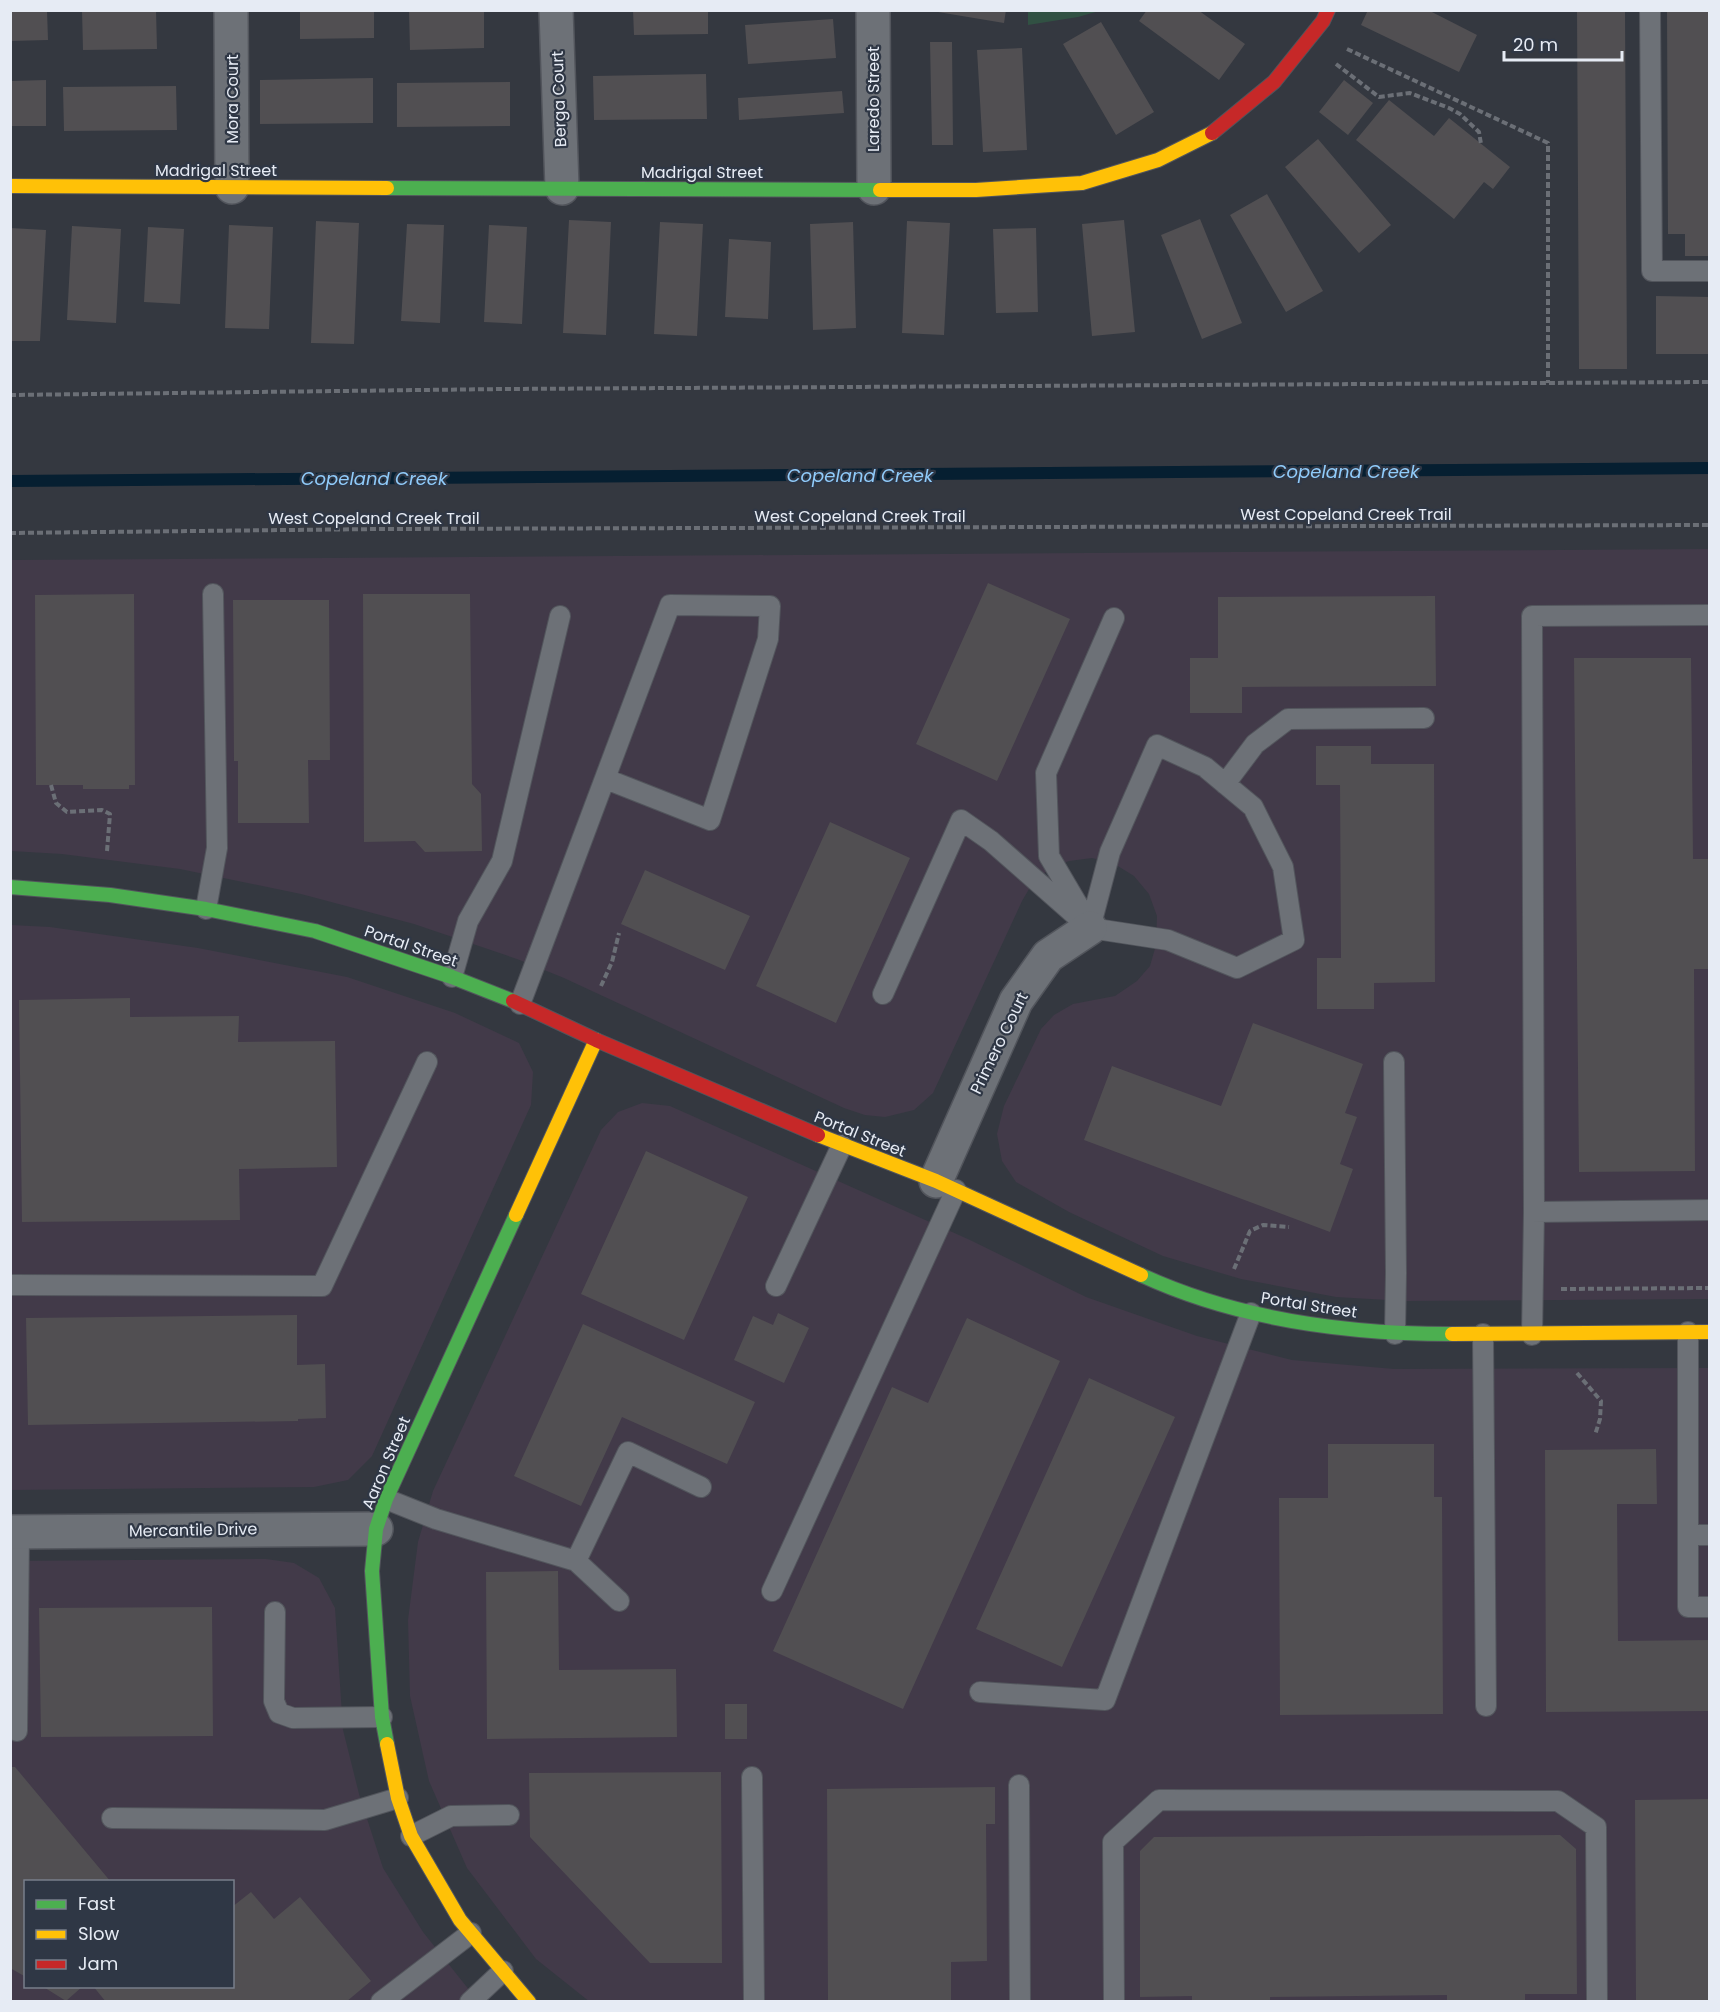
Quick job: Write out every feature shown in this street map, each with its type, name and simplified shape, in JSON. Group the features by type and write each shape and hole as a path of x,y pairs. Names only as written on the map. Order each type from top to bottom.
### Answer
{"street":[{"name":"Mora Court","path":"231,10 232,187"},
{"name":"Berga Court","path":"556,10 562,188"},
{"name":"Laredo Street","path":"873,10 874,188"},
{"name":"Madrigal Street","path":"10,186 976,190 1082,183 1158,160 1218,130 1274,82 1323,21 1328,10"},
{"name":"Portal Street","path":"10,887 110,895 206,909 315,931 452,977 520,1004 596,1040 842,1145 946,1186 1147,1278 1198,1298 1251,1312 1310,1325 1395,1334 1532,1335 1710,1332"},
{"name":"Primero Court","path":"946,1186 1016,1001 1048,956 1090,928"},
{"name":"Aaron Street","path":"529,2001 460,1920 411,1836 398,1798 382,1717 372,1570 381,1514 596,1040"},
{"name":"Mercantile Drive","path":"15,1532 381,1514"}],"lane":[{"path":"1650,10 1652,271 1710,271"},
{"path":"206,909 217,848 213,594"},
{"path":"520,1004 670,605 770,606 768,639 710,820 606,779"},
{"path":"1532,1335 1534,1212 1532,616 1710,615"},
{"path":"452,977 468,921 501,861 560,616"},
{"path":"1090,928 1049,856 1046,773 1114,618"},
{"path":"1225,784 1255,744 1288,719 1424,718"},
{"path":"883,994 961,820 991,841 1090,928 1168,940 1237,968 1294,940 1283,867 1253,807 1205,767 1157,745 1110,852 1090,928"},
{"path":"10,1285 322,1286 427,1062"},
{"path":"1394,1062 1395,1334"},
{"path":"776,1286 842,1145"},
{"path":"772,1591 946,1186"},
{"path":"1534,1212 1710,1210"},
{"path":"980,1692 1105,1700 1251,1312"},
{"path":"1688,1332 1688,1606 1710,1606"},
{"path":"1483,1334 1486,1706"},
{"path":"576,1561 628,1452 700,1487"},
{"path":"381,1514 436,1519 576,1561 619,1601"},
{"path":"15,1532 17,1731"},
{"path":"1688,1534 1710,1535"},
{"path":"275,1612 274,1701 279,1713 293,1719 382,1717"},
{"path":"752,1777 754,2001"},
{"path":"1019,1785 1020,2001"},
{"path":"112,1818 325,1820 398,1798"},
{"path":"1114,2001 1113,1842 1160,1800 1558,1801 1596,1827 1597,2001"},
{"path":"411,1836 452,1816 509,1815"},
{"path":"381,2001 471,1933"},
{"path":"470,2001 503,1971"}],"path":[{"path":"1310,38 1379,97 1410,93 1460,114 1479,132 1481,144"},
{"path":"1310,38 1548,143 1548,383"},
{"path":"10,395 516,389 1710,382"},
{"name":"West Copeland Creek Trail","path":"10,533 404,529 1710,525"},
{"path":"51,785 56,802 67,812 102,810 110,814 106,851"},
{"path":"600,986 612,962 619,933"},
{"path":"1234,1269 1250,1231 1263,1225 1289,1227"},
{"path":"1532,1289 1710,1288"},
{"path":"1577,1373 1601,1401 1600,1419 1595,1435"}],"shaded area":[{"path":"1709,549 1709,1299 1405,1301 1336,1297 1241,1279 1163,1256 1069,1212 1016,1182 1002,1161 997,1134 1004,1106 1041,1029 1054,1015 1073,1004 1115,996 1137,981 1150,966 1156,945 1157,916 1149,894 1134,876 1113,863 1092,858 1069,861 1049,869 1032,884 933,1093 914,1110 885,1117 865,1115 844,1108 564,978 517,959 414,924 301,894 180,869 62,854 11,851 11,560"},
{"path":"11,925 50,927 198,948 347,977 455,1013 519,1043 533,1072 531,1105 372,1456 348,1480 314,1487 11,1490"},
{"path":"642,1103 670,1106 970,1240 1086,1297 1197,1336 1292,1360 1394,1369 1709,1368 1709,2001 590,2002 536,1959 467,1868 429,1781 410,1696 408,1620 418,1542 433,1491 601,1130 618,1112"},
{"path":"266,1559 294,1563 319,1578 335,1608 343,1730 359,1794 383,1868 423,1932 478,2001 11,2001 10,1561"}],"green space":[{"path":"1028,10 1099,11 1078,17 1028,25"}],"building":[{"path":"10,10 47,10 48,40 10,41"},
{"path":"82,10 156,10 157,49 83,50"},
{"path":"300,10 374,10 374,38 300,39"},
{"path":"409,10 484,10 484,48 410,50"},
{"path":"633,10 708,10 708,34 634,35"},
{"path":"926,10 1006,10 1004,23"},
{"path":"1147,10 1198,10 1245,44 1219,80 1139,21"},
{"path":"1368,10 1428,10 1477,35 1459,72 1361,25"},
{"path":"1577,10 1625,10 1627,369 1579,369"},
{"path":"1667,10 1710,10 1710,256 1685,256 1685,234 1668,234"},
{"path":"833,19 836,58 748,64 745,25"},
{"path":"1101,22 1154,112 1116,135 1063,44"},
{"path":"930,42 952,42 953,145 932,145"},
{"path":"1022,48 1027,150 983,152 977,50"},
{"path":"706,74 707,119 594,120 593,76"},
{"path":"373,78 373,123 260,124 260,80"},
{"path":"46,80 46,126 10,126 10,81"},
{"path":"1344,80 1373,103 1348,135 1319,112"},
{"path":"510,82 510,126 397,127 397,83"},
{"path":"176,86 177,130 64,131 63,87"},
{"path":"842,91 844,113 739,120 738,98"},
{"path":"1389,100 1434,136 1449,118 1510,167 1493,189 1484,182 1454,219 1356,140"},
{"path":"1318,139 1391,225 1359,253 1285,167"},
{"path":"1267,194 1323,291 1286,312 1230,215"},
{"path":"1200,219 1242,323 1202,339 1161,235"},
{"path":"569,220 611,222 606,335 563,333"},
{"path":"1124,220 1135,332 1092,336 1082,224"},
{"path":"316,221 359,223 354,344 311,343"},
{"path":"907,221 950,223 944,335 902,333"},
{"path":"660,222 703,224 697,336 654,334"},
{"path":"853,222 856,328 813,330 810,224"},
{"path":"407,224 444,225 440,323 401,321"},
{"path":"229,225 273,227 269,329 225,328"},
{"path":"489,225 527,227 522,324 484,322"},
{"path":"72,226 121,229 116,323 67,320"},
{"path":"148,227 184,229 180,304 144,302"},
{"path":"10,228 46,230 40,341 10,341"},
{"path":"1036,228 1038,312 996,313 993,229"},
{"path":"729,239 771,242 768,319 725,317"},
{"path":"1656,296 1710,297 1710,354 1656,354"},
{"path":"988,583 1070,619 997,781 916,744"},
{"path":"134,594 135,785 129,785 129,789 83,789 83,785 36,785 35,595"},
{"path":"363,594 470,594 472,784 481,794 482,851 425,852 415,841 364,842"},
{"path":"1435,596 1436,686 1242,687 1242,713 1190,713 1190,658 1218,658 1218,597"},
{"path":"233,600 329,600 330,760 308,760 309,823 238,823 238,761 234,761"},
{"path":"1574,658 1691,658 1693,859 1710,859 1710,969 1694,969 1695,1171 1579,1172"},
{"path":"1316,746 1371,746 1371,764 1434,764 1435,982 1374,983 1374,1009 1317,1009 1317,958 1341,958 1340,785 1316,785"},
{"path":"830,822 910,858 836,1023 756,986"},
{"path":"645,870 750,916 725,970 621,924"},
{"path":"130,998 130,1017 239,1016 238,1042 335,1041 337,1167 239,1169 240,1220 22,1222 19,1000"},
{"path":"1253,1023 1363,1064 1345,1113 1357,1117 1340,1164 1353,1169 1330,1232 1084,1140 1112,1066 1221,1106"},
{"path":"646,1151 748,1197 684,1340 581,1294"},
{"path":"778,1313 809,1328 784,1383 734,1360 753,1316 773,1325"},
{"path":"297,1315 297,1365 325,1364 326,1418 298,1419 298,1421 28,1425 26,1318"},
{"path":"967,1318 1060,1361 903,1709 773,1651 892,1387 928,1403"},
{"path":"583,1324 755,1402 727,1464 622,1417 581,1506 514,1476"},
{"path":"1089,1378 1175,1417 1062,1667 976,1629"},
{"path":"1328,1444 1434,1444 1434,1497 1442,1497 1443,1714 1280,1715 1279,1498 1328,1498"},
{"path":"1656,1449 1657,1504 1617,1504 1618,1641 1710,1640 1710,1711 1546,1712 1545,1450"},
{"path":"558,1571 559,1670 676,1669 677,1737 487,1739 486,1572"},
{"path":"212,1607 213,1736 41,1737 39,1608"},
{"path":"725,1704 747,1704 747,1739 725,1739"},
{"path":"10,1767 15,1767 109,1880 24,1880 24,1976 10,1968"},
{"path":"721,1772 722,1963 650,1963 530,1837 529,1773"},
{"path":"995,1787 995,1824 986,1824 987,1961 951,1962 951,2002 828,2002 827,1789"},
{"path":"1710,1799 1710,2002 1636,2002 1635,1800"},
{"path":"1560,1835 1576,1849 1577,1994 1525,1994 1525,2002 1447,2002 1447,1995 1270,1997 1270,2002 1192,2002 1192,1996 1140,1997 1140,1851 1154,1837"},
{"path":"251,1892 274,1919 300,1897 371,1981 346,2002 106,2002 95,1988 234,1988 234,1905"},
{"path":"45,1988 81,1988 66,2001"}],"waterway":[{"name":"Copeland Creek","path":"10,481 1710,468"}],"traffic: fast":[{"path":"387,188 880,190"},
{"path":"10,887 110,895 206,909 315,931 452,977 513,1001"},
{"path":"387,1744 382,1717 372,1571 376,1529 386,1499 516,1215"},
{"path":"1141,1275 1216,1303 1293,1321 1372,1331 1452,1334"}],"traffic: slow":[{"path":"880,190 976,190 1082,183 1158,160 1212,133"},
{"path":"10,186 387,188"},
{"path":"516,1215 596,1040"},
{"path":"818,1135 936,1181 1141,1275"},
{"path":"1452,1334 1710,1332"},
{"path":"387,1744 398,1798 411,1836 460,1920 529,2002"}],"traffic: jam":[{"path":"1212,133 1274,82 1323,21 1328,10"},
{"path":"513,1001 596,1040 818,1135"}]}
